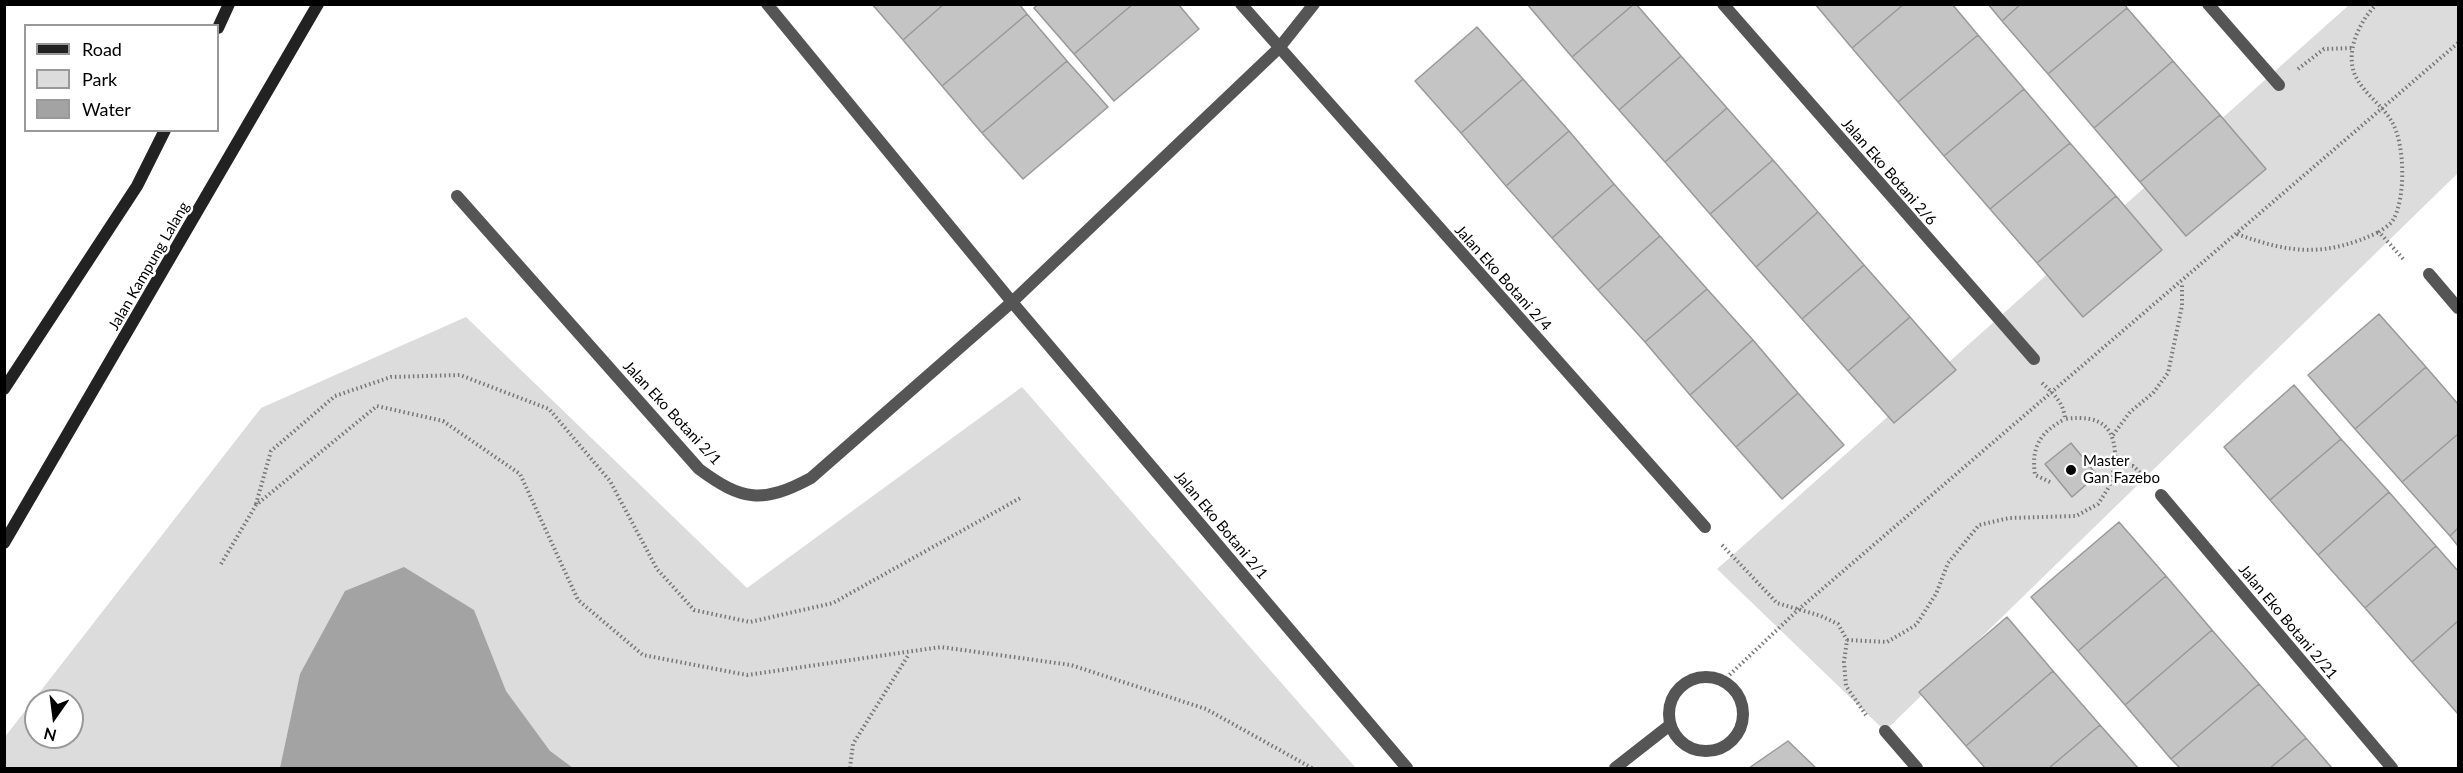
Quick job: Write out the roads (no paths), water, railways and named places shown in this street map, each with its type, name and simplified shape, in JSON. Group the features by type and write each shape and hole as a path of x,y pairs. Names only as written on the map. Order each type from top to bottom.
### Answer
{"main road":[{"path":"219,26 229,4"},
{"name":"Jalan Kampung Lalang","path":"4,543 318,4"},
{"path":"4,389 137,186 164,132"}],"street":[{"name":"Jalan Eko Botani 2/1","path":"766,4 1012,302 1407,768"},
{"path":"1241,4 1279,48"},
{"path":"1012,302 1279,48 1314,4"},
{"name":"Jalan Eko Botani 2/6","path":"1723,4 2034,359"},
{"path":"2208,4 2279,85"},
{"name":"Jalan Eko Botani 2/4","path":"1279,48 1705,527"},
{"name":"Jalan Eko Botani 2/1","path":"457,196 699,469 723,487 753,496 783,493 811,478 1012,302"},
{"path":"2429,274 2458,308"},
{"name":"Jalan Eko Botani 2/21","path":"2161,495 2392,768"},
{"path":"1698,677 1711,677 1723,681 1741,698 1744,710 1741,728 1730,743 1720,749 1708,752 1695,750 1675,736 1670,725 1668,712 1677,689 1698,677"},
{"path":"1615,768 1670,725"},
{"path":"1885,731 1917,768"}],"water":[{"path":"404,567 474,610 506,691 550,751 573,768 280,768 300,674 345,591"}],"place":[{"name":"Master Gan Fazebo","path":"2071,470"}]}
